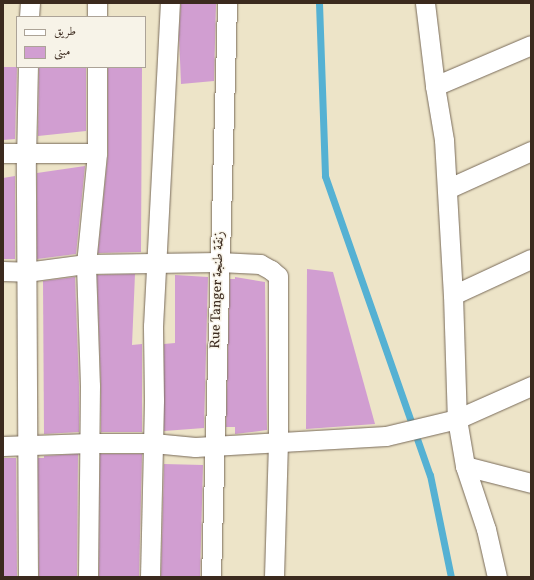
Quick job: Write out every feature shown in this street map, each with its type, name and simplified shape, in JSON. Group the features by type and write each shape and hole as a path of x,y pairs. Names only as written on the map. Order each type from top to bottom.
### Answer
{"street":[{"path":"29,16 30,3"},
{"path":"97,3 97,16"},
{"path":"150,577 153,443 153,326 170,3"},
{"name":"Rue Tanger زنقة طنجة","path":"211,577 227,3"},
{"path":"425,3 434,86 444,140 453,295 457,419 465,466 486,530 497,577"},
{"path":"434,86 531,45"},
{"path":"28,68 26,153 26,446 28,577"},
{"path":"88,577 90,443 86,264 97,153 97,68"},
{"path":"447,189 531,151"},
{"path":"3,153 97,153"},
{"path":"453,295 531,259"},
{"path":"3,271 26,272 86,264 219,262 260,264 278,276 278,442 274,577"},
{"path":"3,446 90,443 153,443 195,447 386,436 457,419 531,386"},
{"path":"465,466 531,483"}],"building":[{"path":"181,3 216,3 214,81 181,84 179,35"},
{"path":"3,67 16,67 15,139 3,140"},
{"path":"39,68 86,68 86,131 38,136"},
{"path":"108,68 142,68 141,252 98,253 108,154"},
{"path":"85,166 76,254 37,259 37,173"},
{"path":"15,176 15,259 3,259 3,178"},
{"path":"307,269 333,272 375,424 306,429"},
{"path":"135,274 132,345 142,344 142,432 101,432 97,275"},
{"path":"175,275 208,277 204,428 164,431 164,344 175,343"},
{"path":"75,277 79,432 44,434 43,281"},
{"path":"235,277 265,282 267,430 235,434 235,427 226,427 230,279 235,279"},
{"path":"78,454 77,577 39,577 38,458 44,458 44,456"},
{"path":"100,454 142,454 139,577 99,577"},
{"path":"3,458 16,458 17,577 3,577"},
{"path":"164,464 203,465 200,577 161,577"}],"waterway":[{"path":"319,3 325,176 430,475 451,577"}]}
